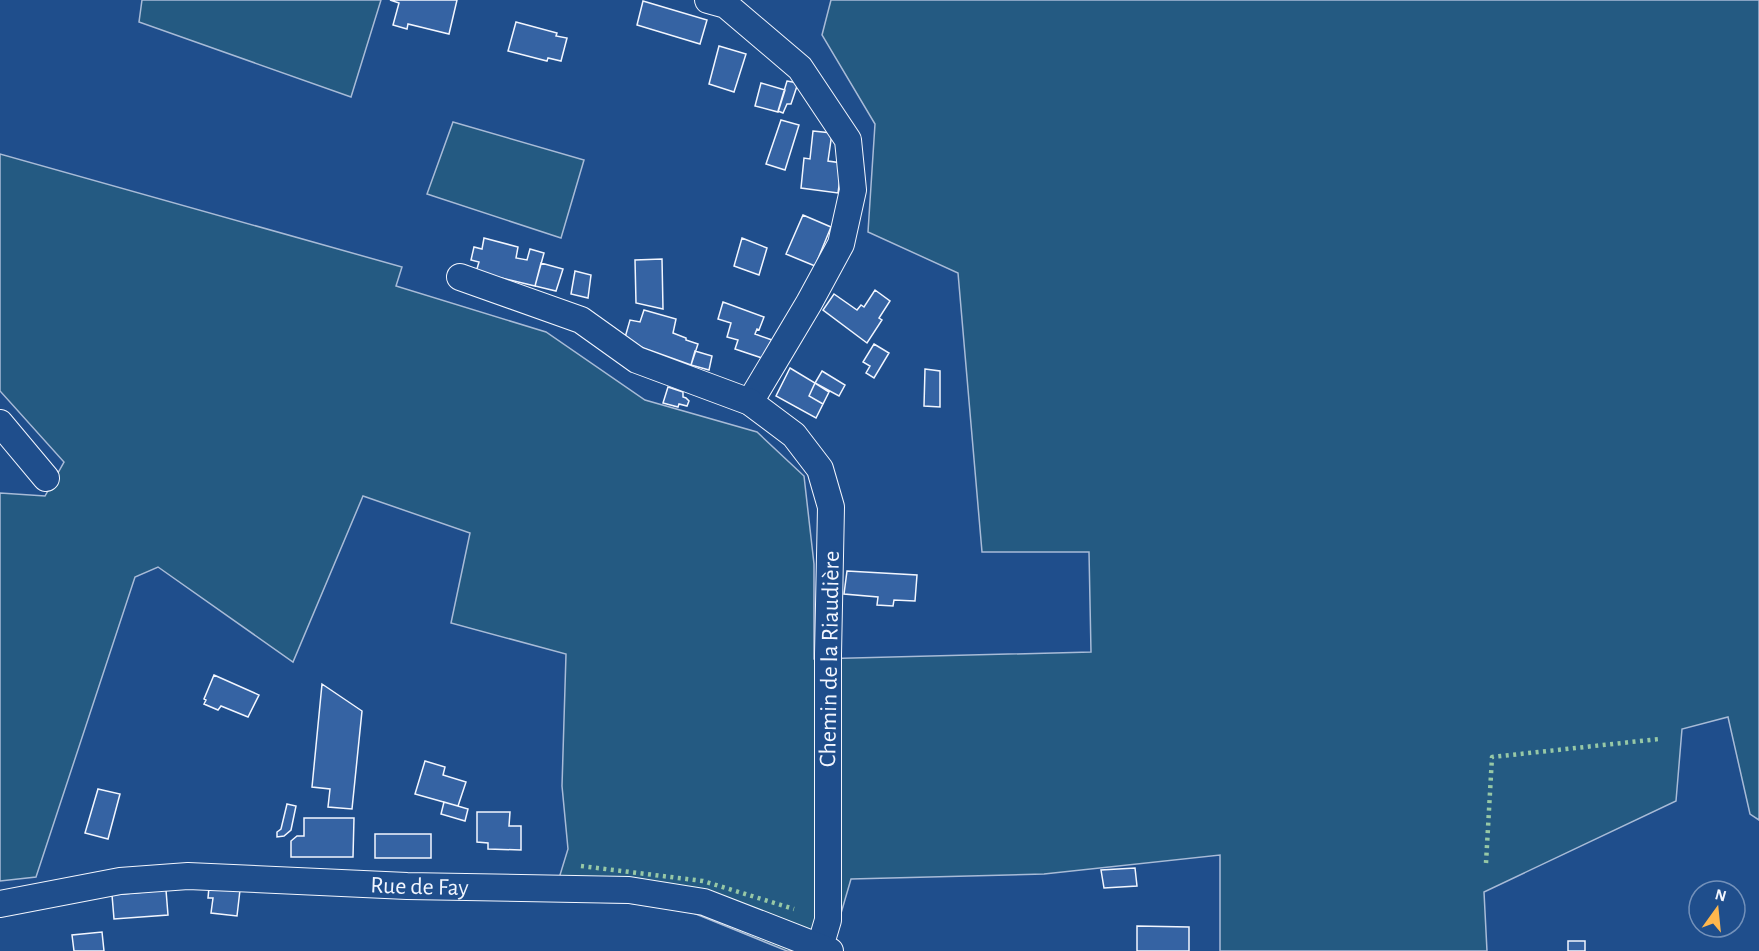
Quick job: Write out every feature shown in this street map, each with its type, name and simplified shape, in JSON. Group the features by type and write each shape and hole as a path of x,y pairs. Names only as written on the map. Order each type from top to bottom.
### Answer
{"street":[{"path":"708,0 726,5 800,68 848,140 853,190 841,244 750,402"},
{"name":"Chemin de la Riaudière","path":"460,277 582,320 637,360 750,402 794,435 820,469 831,507 828,654 828,920 825,949"},
{"path":"0,423 46,477"},
{"name":"Rue de Fay","path":"0,904 120,880 188,876 407,886 629,890 704,902 825,949"}],"shaded area":[{"path":"142,0 381,0 351,97 139,22"},
{"path":"831,0 1759,0 1759,820 1750,814 1728,717 1682,729 1676,801 1484,892 1487,951 1220,951 1220,855 1044,874 851,879 830,951 787,951 691,912 629,903 552,901 568,849 562,786 566,654 451,623 470,533 363,496 293,662 158,567 135,577 36,877 0,881 0,493 45,496 64,462 0,391 0,154 402,267 396,286 546,332 645,400 757,432 804,476 814,564 814,659 1091,652 1089,552 982,552 958,273 868,232 875,124 822,35"},
{"path":"453,122 584,160 561,238 427,194"}],"building":[{"path":"390,0 457,0 449,34 408,24 407,29 393,25 399,3"},
{"path":"643,1 707,20 700,44 637,25"},
{"path":"516,22 567,38 561,61 548,58 547,61 508,51"},
{"path":"719,46 746,54 734,92 709,84"},
{"path":"787,81 798,83 791,104 787,104 783,113 778,111"},
{"path":"761,83 785,90 778,112 755,106"},
{"path":"781,120 799,125 785,170 766,164"},
{"path":"813,131 832,133 828,161 842,163 838,193 801,188 804,158 810,159"},
{"path":"803,215 831,227 815,266 786,254"},
{"path":"484,238 518,247 516,258 527,260 530,249 544,253 535,286 476,272 479,262 471,260 474,247 482,249"},
{"path":"742,238 767,248 759,275 734,266"},
{"path":"662,259 663,309 636,303 635,260"},
{"path":"541,263 563,269 556,291 535,286"},
{"path":"575,271 591,275 588,298 571,294"},
{"path":"875,290 890,301 879,318 882,320 867,343 823,310 834,294 857,310 861,305 864,307"},
{"path":"723,302 764,317 755,334 772,340 762,358 735,349 738,340 727,337 731,323 718,319"},
{"path":"644,310 676,319 673,333 698,344 691,365 624,341 630,320 640,322"},
{"path":"874,344 889,353 874,378 866,373 870,366 863,362"},
{"path":"695,351 712,356 709,370 691,365"},
{"path":"790,368 815,383 809,396 823,404 816,418 776,396"},
{"path":"925,369 940,371 940,407 924,406"},
{"path":"822,371 845,385 839,396 815,383"},
{"path":"815,383 829,392 823,404 809,396"},
{"path":"668,387 683,392 683,397 689,401 687,406 679,404 678,407 663,403"},
{"path":"847,571 917,575 915,601 894,600 893,606 877,605 878,597 844,594"},
{"path":"214,675 259,695 248,717 221,706 218,710 204,704"},
{"path":"322,684 362,711 352,809 328,807 330,789 312,787"},
{"path":"425,761 445,767 443,775 466,782 458,806 415,794"},
{"path":"98,789 120,794 108,839 85,833"},
{"path":"444,802 468,809 465,821 441,814"},
{"path":"287,804 296,806 291,830 284,836 277,837 277,832 281,829"},
{"path":"477,812 510,812 509,826 521,826 521,850 488,849 488,843 477,842"},
{"path":"304,818 354,818 353,857 291,857 291,841 297,836 304,836"},
{"path":"375,834 431,834 431,858 375,858"},
{"path":"1135,868 1137,886 1104,888 1101,870"},
{"path":"209,887 240,890 237,916 211,913 213,898 208,898"},
{"path":"166,890 168,915 114,919 112,895"},
{"path":"1137,926 1189,927 1189,951 1137,951"},
{"path":"102,932 104,951 74,951 72,935"},
{"path":"1568,941 1585,941 1585,951 1568,951"}],"hedge":[{"path":"1486,863 1492,757 1659,739"},
{"path":"581,866 703,881 794,909"}]}
